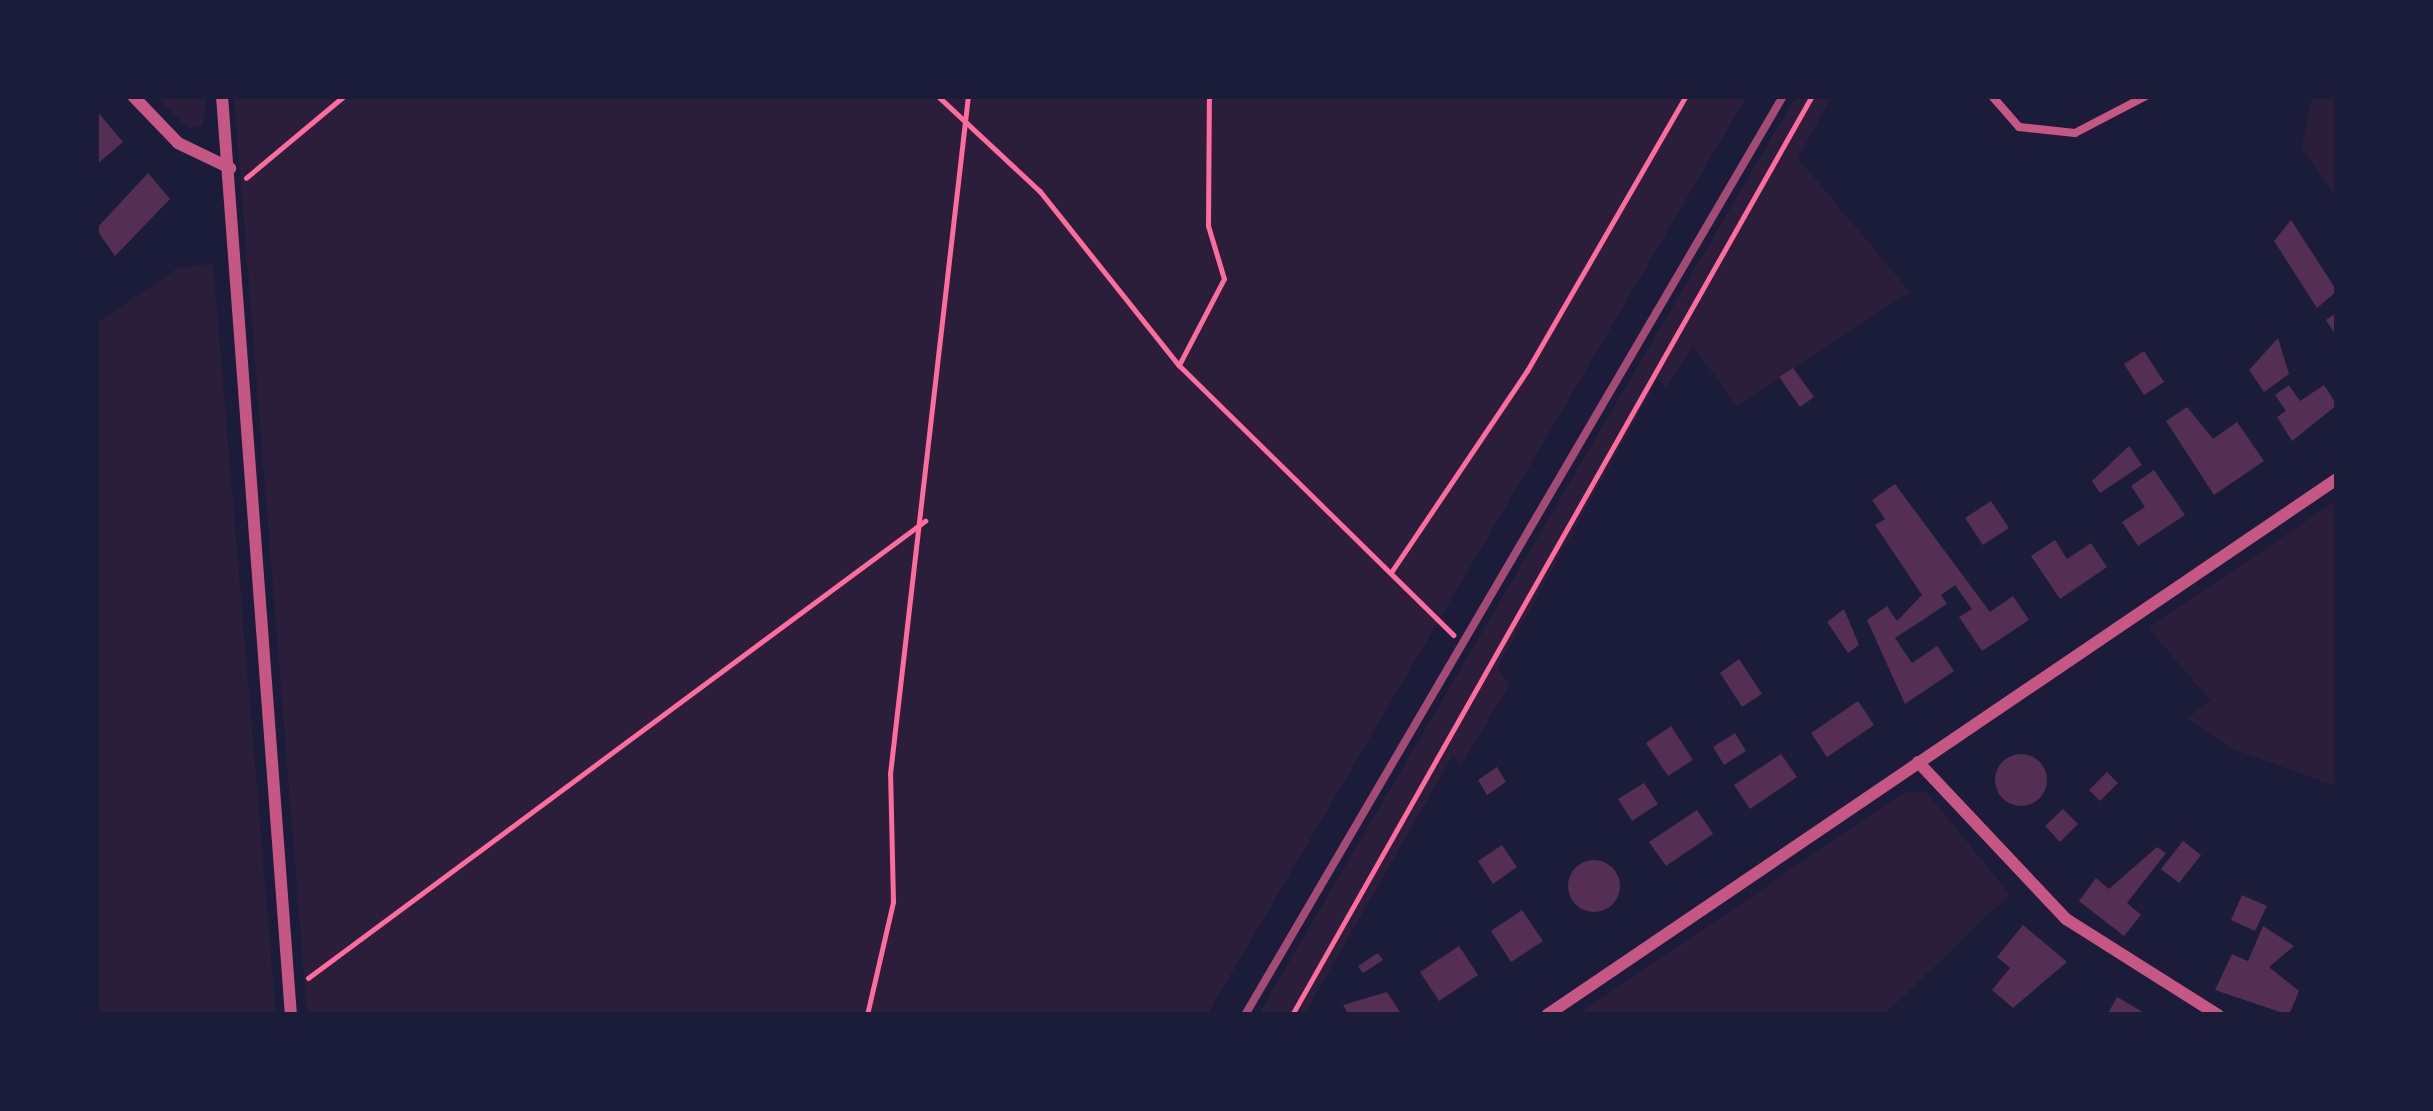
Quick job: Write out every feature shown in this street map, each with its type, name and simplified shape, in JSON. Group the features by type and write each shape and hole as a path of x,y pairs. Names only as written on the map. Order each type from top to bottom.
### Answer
{"street":[{"path":"133,96 178,143 230,168"},
{"path":"222,96 291,1015"},
{"path":"1547,1015 2337,479"},
{"path":"1918,761 2066,919 2218,1015"}],"lane":[{"path":"1992,96 2019,127 2075,133 2146,96"}],"path":[{"path":"232,190 344,96"},
{"path":"938,96 1040,191 1179,365 1454,635"},
{"path":"867,1015 893,902 890,774 925,521 968,96"},
{"path":"1179,365 1224,279 1208,226 1209,96"},
{"path":"1391,572 1528,370 1686,96"},
{"path":"1292,1015 1812,96"},
{"path":"288,987 925,521"}],"shaded area":[{"path":"155,96 206,96 203,126 188,128"},
{"path":"234,96 1747,96 1207,1015 307,1015"},
{"path":"1796,96 1832,96 1798,158 1910,292 1737,406 1693,346 1666,388 1658,379 1498,667 1509,685 1461,766 1453,755 1304,1015 1258,1015"},
{"path":"2312,96 2337,96 2337,199 2302,146"},
{"path":"213,263 276,1015 96,1015 96,323 176,269"},
{"path":"2337,500 2337,787 2233,749 2187,719 2210,700 2148,628"},
{"path":"1905,792 1926,792 2010,894 1884,1015 1577,1015"}],"building":[{"path":"96,110 123,142 96,165"},
{"path":"148,173 170,199 115,256 96,229"},
{"path":"2291,220 2337,291 2317,308 2274,241"},
{"path":"2337,312 2337,337 2326,320"},
{"path":"2278,338 2289,374 2264,392 2249,370"},
{"path":"2144,351 2164,382 2144,395 2124,364"},
{"path":"1793,368 1814,397 1800,407 1779,377"},
{"path":"2289,385 2300,401 2324,385 2337,405 2292,441 2277,417 2286,411 2275,395"},
{"path":"2187,407 2213,439 2237,422 2264,461 2214,495 2166,421"},
{"path":"2129,446 2142,465 2100,493 2092,481"},
{"path":"2154,470 2185,515 2138,546 2122,522 2145,507 2131,486"},
{"path":"1895,484 1990,612 2013,596 2029,620 1982,651 1959,617 1972,609 1955,585 1941,595 1947,604 1895,638 1912,663 1937,646 1954,671 1905,704 1867,620 1887,606 1897,621 1922,595 1875,525 1885,519 1872,500"},
{"path":"1991,501 2009,528 1983,545 1965,518"},
{"path":"2055,540 2067,559 2091,543 2107,567 2060,599 2031,556"},
{"path":"1844,609 1859,645 1848,653 1827,622"},
{"path":"1739,659 1762,694 1742,707 1720,673"},
{"path":"1858,701 1874,725 1827,757 1811,733"},
{"path":"1671,726 1693,760 1668,776 1646,743"},
{"path":"1735,733 1746,751 1724,765 1713,747"},
{"path":"1781,754 1797,777 1750,809 1734,785"},
{"path":"2021,754 2039,762 2047,780 2039,798 2021,806 2003,798 1995,780 2003,762"},
{"path":"1497,767 1506,782 1487,795 1478,780"},
{"path":"2107,772 2118,783 2100,801 2089,790"},
{"path":"1644,783 1658,804 1632,821 1618,799"},
{"path":"2063,809 2078,824 2060,842 2045,826"},
{"path":"1697,810 1713,834 1666,866 1649,842"},
{"path":"2183,841 2201,855 2179,883 2161,869"},
{"path":"1502,845 1517,867 1493,884 1478,861"},
{"path":"2157,847 2166,853 2127,903 2141,915 2124,936 2079,901 2096,878 2109,889"},
{"path":"1594,860 1612,868 1620,886 1612,904 1594,912 1576,904 1568,886 1576,868"},
{"path":"2242,895 2267,906 2255,931 2231,920"},
{"path":"1522,910 1543,941 1511,962 1491,931"},
{"path":"2023,925 2067,962 2013,1008 1992,990 2010,968 1997,957"},
{"path":"2263,926 2294,946 2269,967 2299,991 2289,1015 2215,990 2232,954 2248,961"},
{"path":"1459,946 1478,975 1439,1001 1420,972"},
{"path":"1378,953 1383,960 1363,973 1358,966"},
{"path":"1387,992 1402,1015 1349,1015 1343,1005"},
{"path":"2117,997 2148,1015 2107,1015"}],"railway":[{"path":"1245,1015 1783,96"}]}
